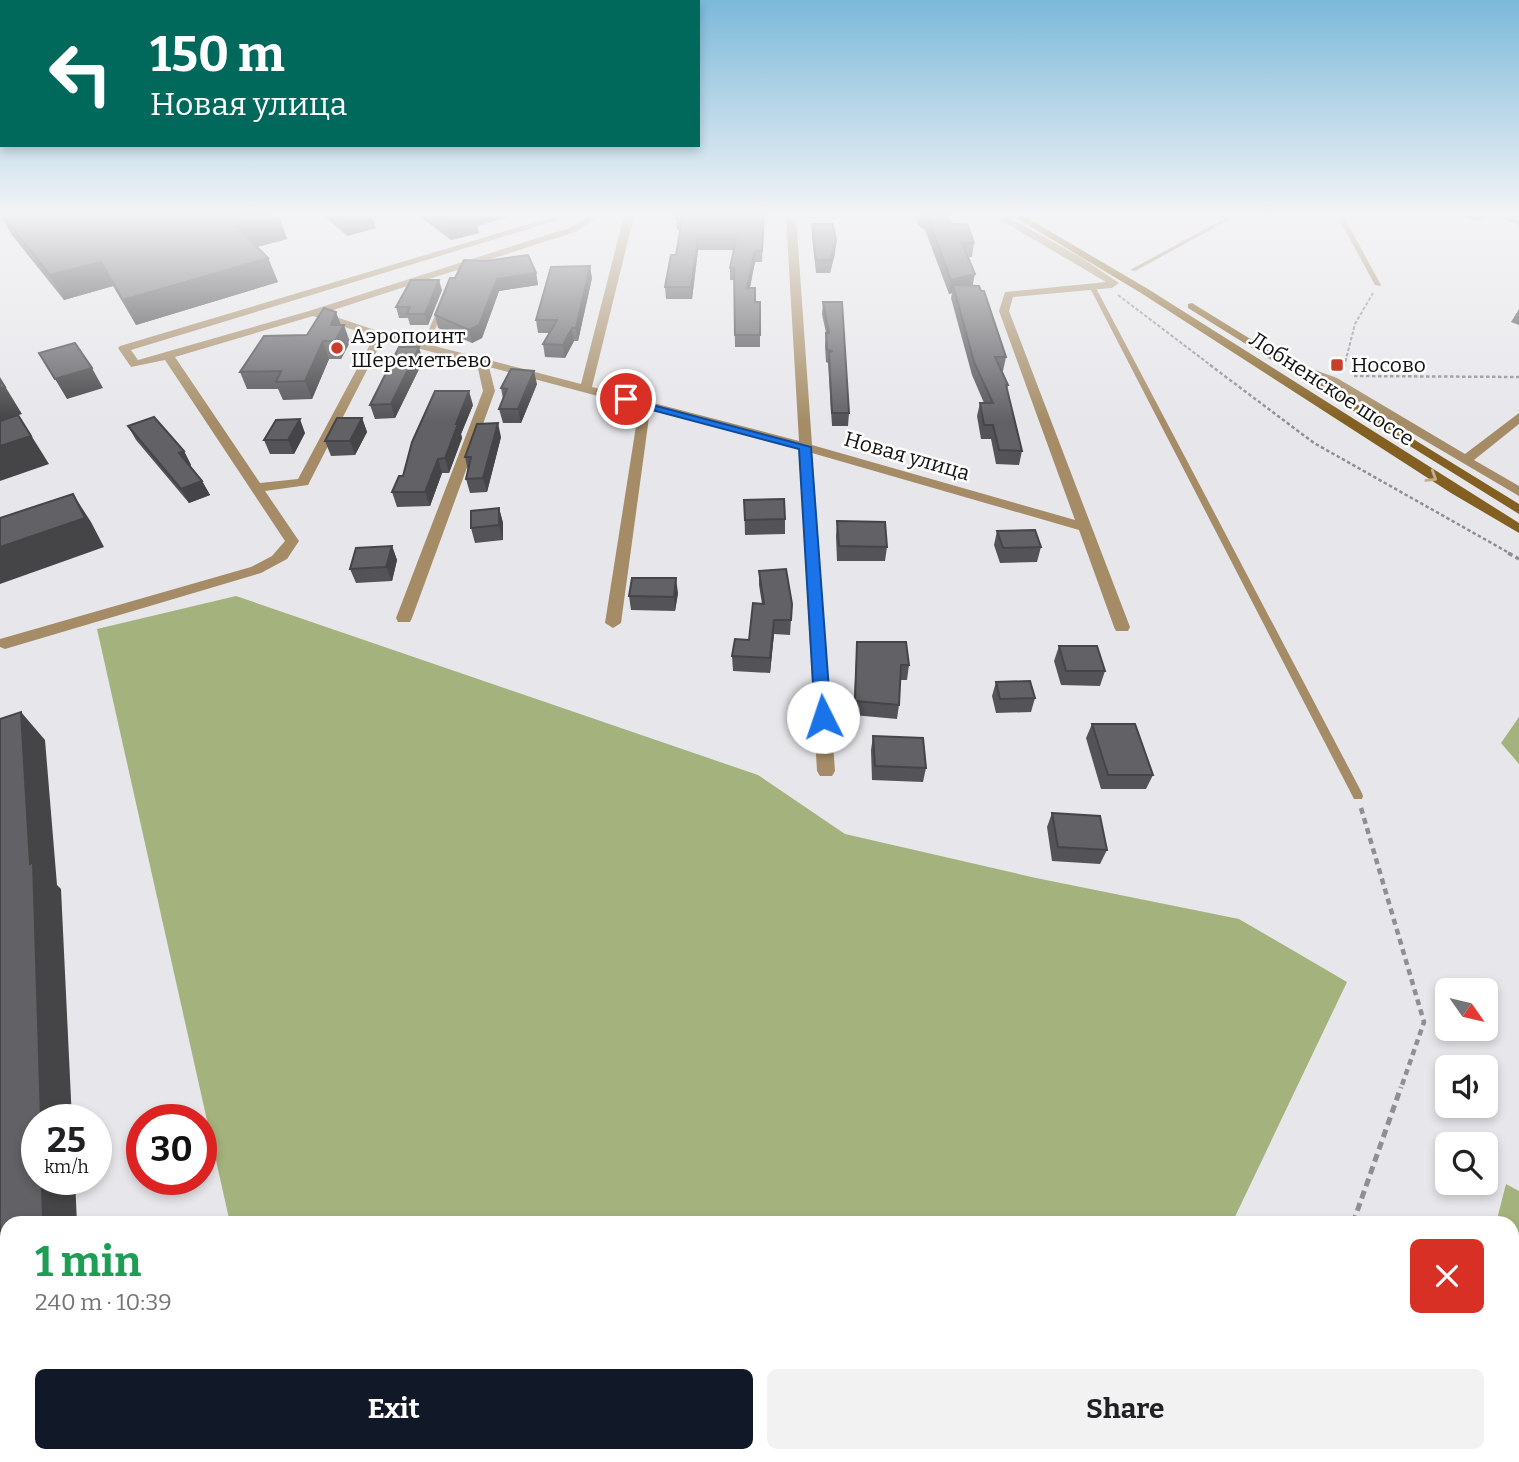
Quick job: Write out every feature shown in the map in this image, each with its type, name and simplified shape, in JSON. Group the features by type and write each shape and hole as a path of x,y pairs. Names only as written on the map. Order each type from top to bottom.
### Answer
{"main road":[{"name":"Лобненское шоссе","path":"1132,284 1431,476 1519,529"},
{"name":"Лобненское шоссе","path":"1178,298 1519,510"}],"street":[{"path":"338,284 124,348 135,365 403,284"},
{"path":"586,388 612,284"},
{"path":"795,284 826,771"},
{"path":"1112,284 1109,287 1009,293 1004,311 1122,627"},
{"name":"Новая улица","path":"313,313 380,335 805,447 1086,527"},
{"path":"257,488 303,482 380,335"},
{"path":"5,643 256,570 276,561 288,551 292,541 168,355"},
{"path":"1278,360 1333,381 1519,492"},
{"path":"404,618 489,391 482,361"},
{"path":"613,623 645,405"},
{"path":"1465,460 1496,439 1519,417"}],"lane":[{"path":"1093,288 1358,796"},
{"path":"425,346 443,301"}],"path":[{"path":"1342,375 1355,324 1378,285"},
{"path":"1109,287 1314,443 1519,559"},
{"path":"1352,376 1519,377"},
{"path":"1296,429 1301,428"},
{"path":"1355,1216 1424,1021 1358,796"}],"green space":[{"path":"236,596 758,775 845,834 1036,878 1239,919 1347,982 1235,1216 228,1216 217,1165 217,1104 203,1104 97,629"},
{"path":"1519,717 1519,764 1501,743"},
{"path":"1506,1184 1519,1191 1519,1216 1498,1216"}],"building":[{"path":"114,284 177,284 123,300"},
{"path":"409,284 437,284 425,314 407,314 410,307 396,307"},
{"path":"447,284 495,284 479,325 469,330 435,315"},
{"path":"546,284 586,284 576,328 572,328 563,345 543,344 557,320 536,320"},
{"path":"666,284 691,284 691,287 665,287"},
{"path":"734,284 748,284 747,288 755,288 755,302 760,302 760,335 735,335"},
{"path":"953,285 979,286 981,291 984,291 1006,357 995,357 1008,385 1022,451 999,450 993,425 984,425 980,403 993,403 974,362"},
{"path":"823,302 842,302 849,413 832,413 829,352 833,351 827,350 826,333 829,333"},
{"path":"324,308 336,312 331,325 344,325 335,341 323,341 305,381 276,382 281,371 240,372 264,336 307,335"},
{"path":"75,343 92,368 55,379 39,353"},
{"path":"399,347 419,347 391,404 370,405"},
{"path":"511,369 534,371 518,409 499,409 507,389 501,388"},
{"path":"435,391 469,391 445,458 438,459 425,492 392,492 399,476 403,476 412,442"},
{"path":"18,415 31,436 0,446 0,421"},
{"path":"154,417 184,451 179,453 202,481 181,489 128,426"},
{"path":"337,418 362,418 350,441 325,441"},
{"path":"300,419 288,440 264,440 276,420"},
{"path":"498,423 483,478 466,479 471,457 465,457 477,424"},
{"path":"73,494 85,518 0,547 0,518"},
{"path":"784,499 785,519 745,520 744,500"},
{"path":"499,508 499,525 471,528 471,511"},
{"path":"837,521 885,522 887,547 839,546"},
{"path":"1035,530 1041,547 1003,548 997,531"},
{"path":"392,546 386,567 350,569 356,548"},
{"path":"786,569 792,604 791,620 774,620 770,658 732,656 735,639 749,640 753,603 764,604 759,571"},
{"path":"632,578 676,578 674,597 629,596"},
{"path":"857,642 906,642 909,665 901,665 899,705 855,701"},
{"path":"1059,646 1097,646 1105,671 1066,671"},
{"path":"1030,681 1035,698 1000,699 996,682"},
{"path":"21,712 30,864 33,862 41,1104 21,1104 21,1195 42,1195 43,1216 0,1216 0,719"},
{"path":"1092,724 1135,724 1153,775 1108,775"},
{"path":"873,736 923,738 926,768 875,766"},
{"path":"1052,813 1100,816 1107,850 1058,847"}],"place":[{"name":"Аэропоинт Шереметьево","path":"337,348"},
{"name":"Носово","path":"1337,365"}],"route":[{"path":"626,399 805,447 823,717"}]}
